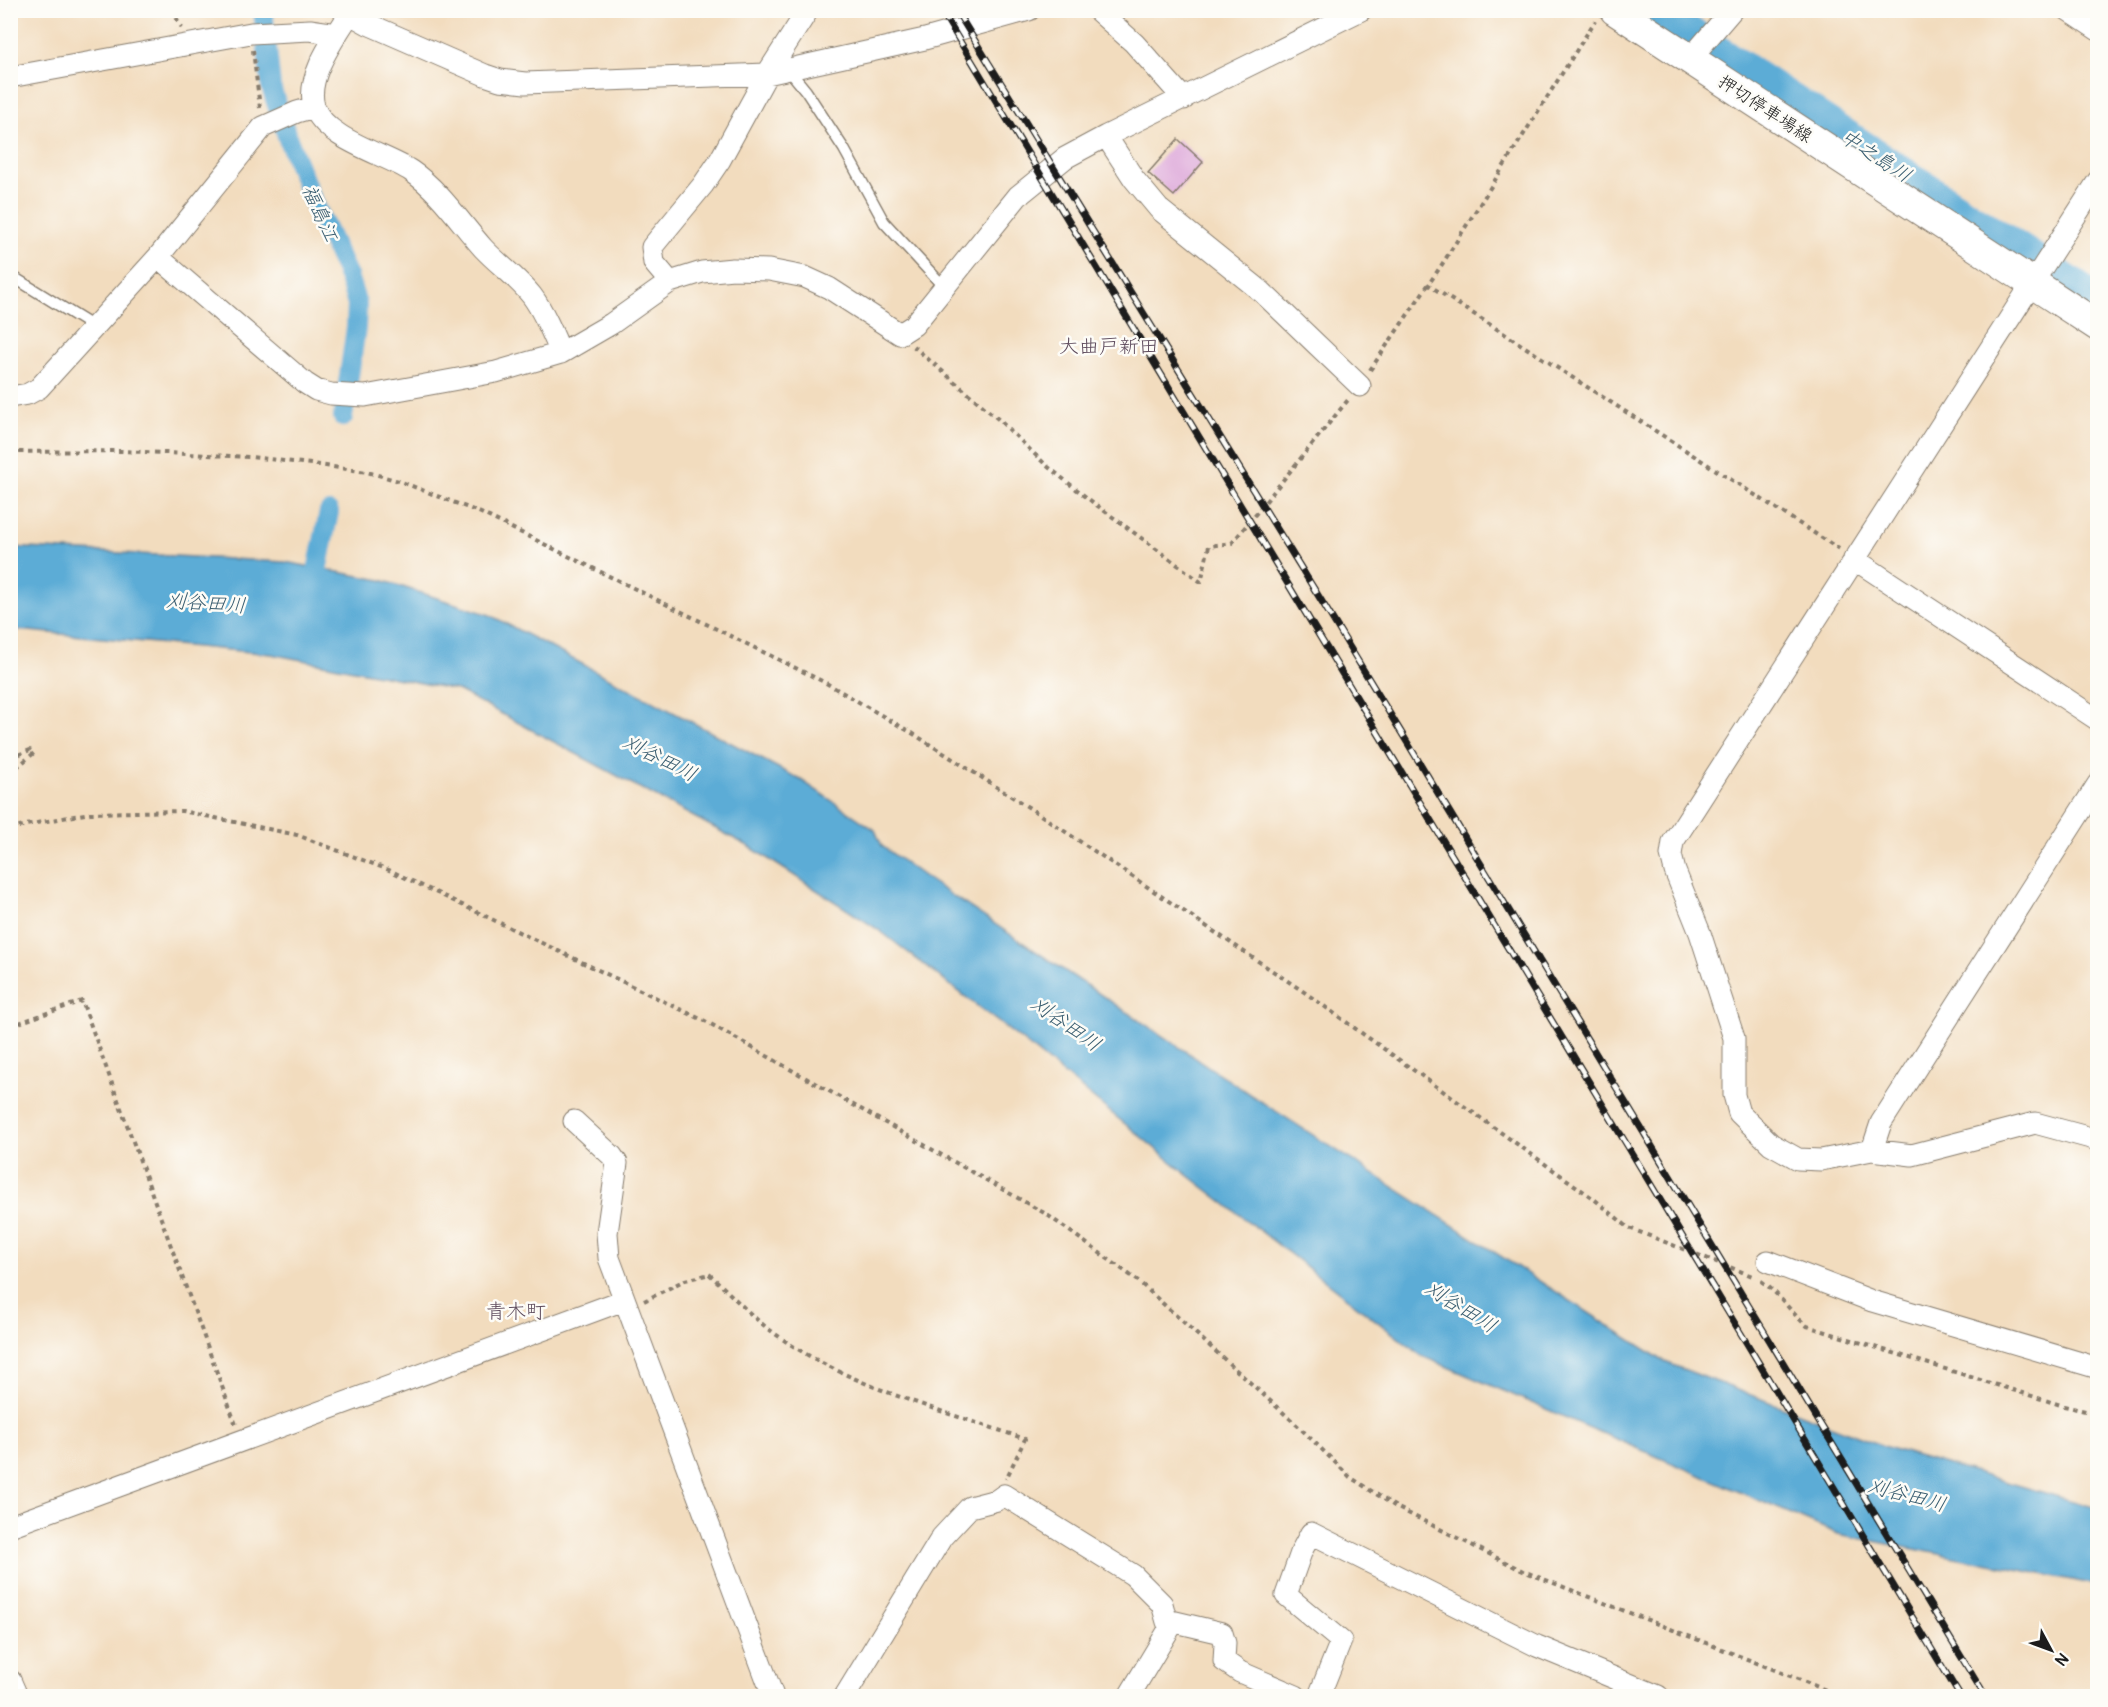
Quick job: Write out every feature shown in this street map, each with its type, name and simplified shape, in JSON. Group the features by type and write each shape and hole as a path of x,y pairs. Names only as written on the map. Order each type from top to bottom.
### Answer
{"main road":[{"name":"押切停車場線","path":"1606,15 1689,60 2097,326"}],"street":[{"path":"670,282 654,263 652,248 714,168 737,132 767,75 808,10"},
{"path":"10,397 28,394 39,388 158,257 267,125 305,109 313,92 316,72 351,12 389,33 485,75 500,80 525,83 767,75 925,39 1029,10"},
{"path":"1097,10 1134,44 1184,99"},
{"path":"158,257 305,383 316,390 331,394 365,396 496,372 561,353 611,324 670,282 702,272 733,269 769,270 805,277 829,288 900,334 914,325 1018,196 1065,158 1361,10"},
{"path":"1689,60 1732,10"},
{"path":"2071,11 2097,30"},
{"path":"10,77 252,33 310,30 337,34"},
{"path":"305,109 346,140 410,171 433,190 484,249 532,296 553,333 561,353"},
{"path":"1106,136 1134,179 1159,209 1262,292 1360,386"},
{"path":"2097,181 1673,842 1671,855 1675,871 1700,933 1734,1038 1734,1095 1739,1113 1771,1144 1798,1159 1821,1160 1872,1150 1911,1155 2035,1123 2097,1140"},
{"path":"1854,559 2097,720"},
{"path":"1872,1150 1881,1123 2097,784"},
{"path":"574,1121 617,1163 607,1233 609,1258 773,1696"},
{"path":"1768,1261 1872,1301 2097,1368"},
{"path":"10,1526 624,1300"},
{"path":"845,1696 942,1537 970,1507 994,1501 1004,1495 1134,1575 1162,1604 1171,1626 1129,1696"},
{"path":"1320,1696 1341,1641 1286,1595 1302,1550 1311,1533 1537,1646 1658,1696"},
{"path":"1167,1620 1222,1633 1225,1643 1224,1660 1240,1672 1296,1696"},
{"path":"10,1680 17,1696"}],"lane":[{"path":"788,69 806,91 844,149 884,222 944,287"},
{"path":"10,275 94,327"}],"path":[{"path":"900,334 998,419 1047,466 1201,582 1209,546 1232,543 1360,386 1606,15"},
{"path":"252,33 258,98 267,125"},
{"path":"1427,284 1854,559"},
{"path":"10,452 122,451 251,457 320,465 367,472 399,481 480,513 826,683 912,733 1039,814 1307,994 1594,1198 1629,1228 1753,1275 1768,1286 1792,1314 1807,1326 2064,1406 2097,1414"},
{"path":"10,759 30,750 34,753 10,772"},
{"path":"10,830 90,813 182,811 297,835 389,870 706,1022 1046,1214 1137,1280 1299,1427 1350,1478 1396,1507 1523,1571 1841,1696"},
{"path":"10,1026 82,1001 242,1441"},
{"path":"624,1300 639,1304 685,1281 706,1275 708,1272 762,1324 798,1348 863,1384 1025,1438 994,1501"}],"water":[{"name":"刈谷田川","path":"10,547 285,562 381,580 490,615 801,780 875,830 882,846 926,878 1254,1097 1665,1362 1886,1447 2097,1508 2097,1585 1838,1534 1422,1356 1188,1175 1024,1042 879,930 750,847 457,690 271,654 11,631"}],"building":[{"path":"1178,139 1203,162 1174,196 1148,173"}],"waterway":[{"name":"福島江","path":"263,10 271,87 289,142 309,192 348,276 357,304 356,328 343,417"},
{"name":"中之島川","path":"1654,10 2098,302"},
{"name":"福島江","path":"312,595 329,512"}],"railway":[{"path":"941,10 1960,1696"},
{"path":"956,10 1321,600 1985,1696"}],"district":[{"name":"大曲戸新田","path":"1109,346"},
{"name":"青木町","path":"516,1311"}]}
